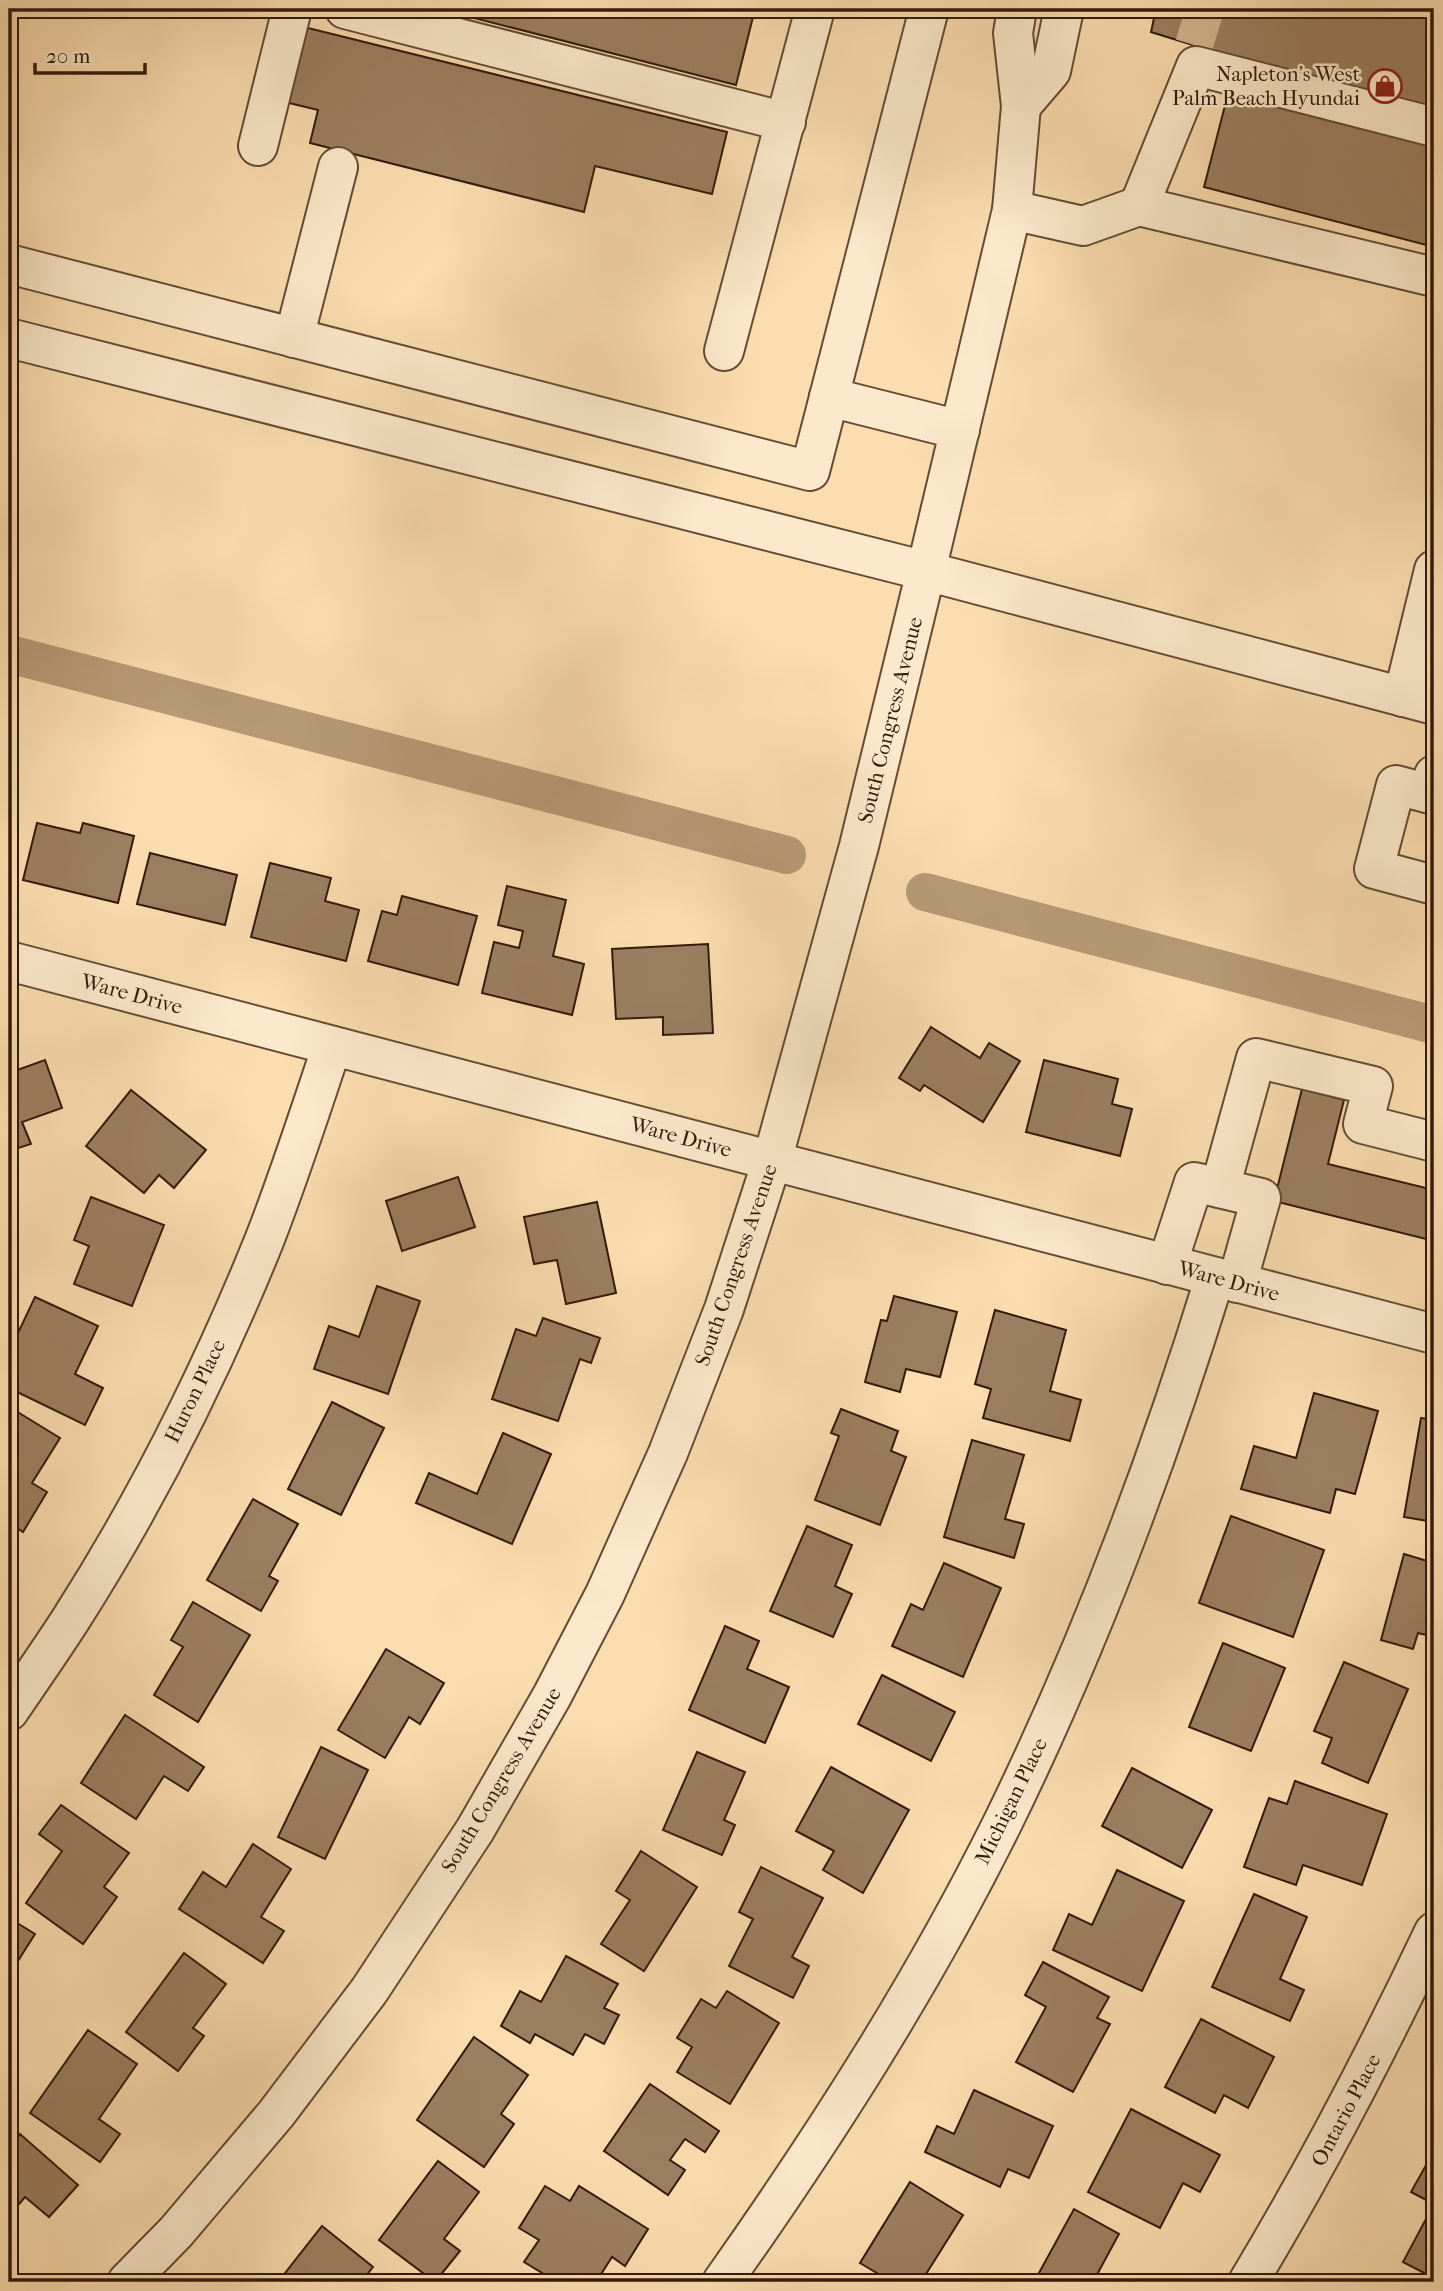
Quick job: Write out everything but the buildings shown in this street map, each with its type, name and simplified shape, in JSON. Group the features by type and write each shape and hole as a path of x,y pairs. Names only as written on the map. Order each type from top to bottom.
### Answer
{"street":[{"path":"258,146 292,9"},
{"path":"345,9 786,122"},
{"path":"724,351 815,9"},
{"path":"9,264 810,471 929,9"},
{"name":"South Congress Avenue","path":"127,2282 176,2232 283,2104 369,1991 482,1819 552,1696 605,1594 668,1453 724,1309 772,1161 859,846 926,571 1013,210 1021,106 1013,33 1017,9"},
{"path":"1021,106 1051,71 1064,9"},
{"path":"1139,206 1195,56 1434,127"},
{"path":"294,338 338,167"},
{"path":"1013,210 1083,226 1139,206 1434,277"},
{"path":"9,338 926,571 1419,701 1432,585"},
{"path":"829,397 960,430"},
{"path":"1433,788 1396,785 1374,869 1434,885"},
{"name":"Ware Drive","path":"9,961 1434,1334"},
{"name":"Huron Place","path":"9,1711 72,1618 130,1519 207,1370 264,1241 301,1142 332,1046"},
{"path":"1167,1265 1194,1182 1220,1188 1256,1058 1373,1086 1363,1124 1434,1142"},
{"name":"Michigan Place","path":"722,2282 792,2184 859,2079 943,1935 1001,1825 1072,1674 1135,1519 1189,1362 1261,1198 1220,1188"},
{"name":"Ontario Place","path":"1248,2282 1313,2171 1384,2038 1434,1932"}],"waterway":[{"path":"9,654 787,855"},
{"path":"925,892 1434,1025"}],"tunnel":[{"path":"1194,45 1205,9"}],"place":[{"name":"Napleton's West Palm Beach Hyundai","path":"1385,86"}]}
